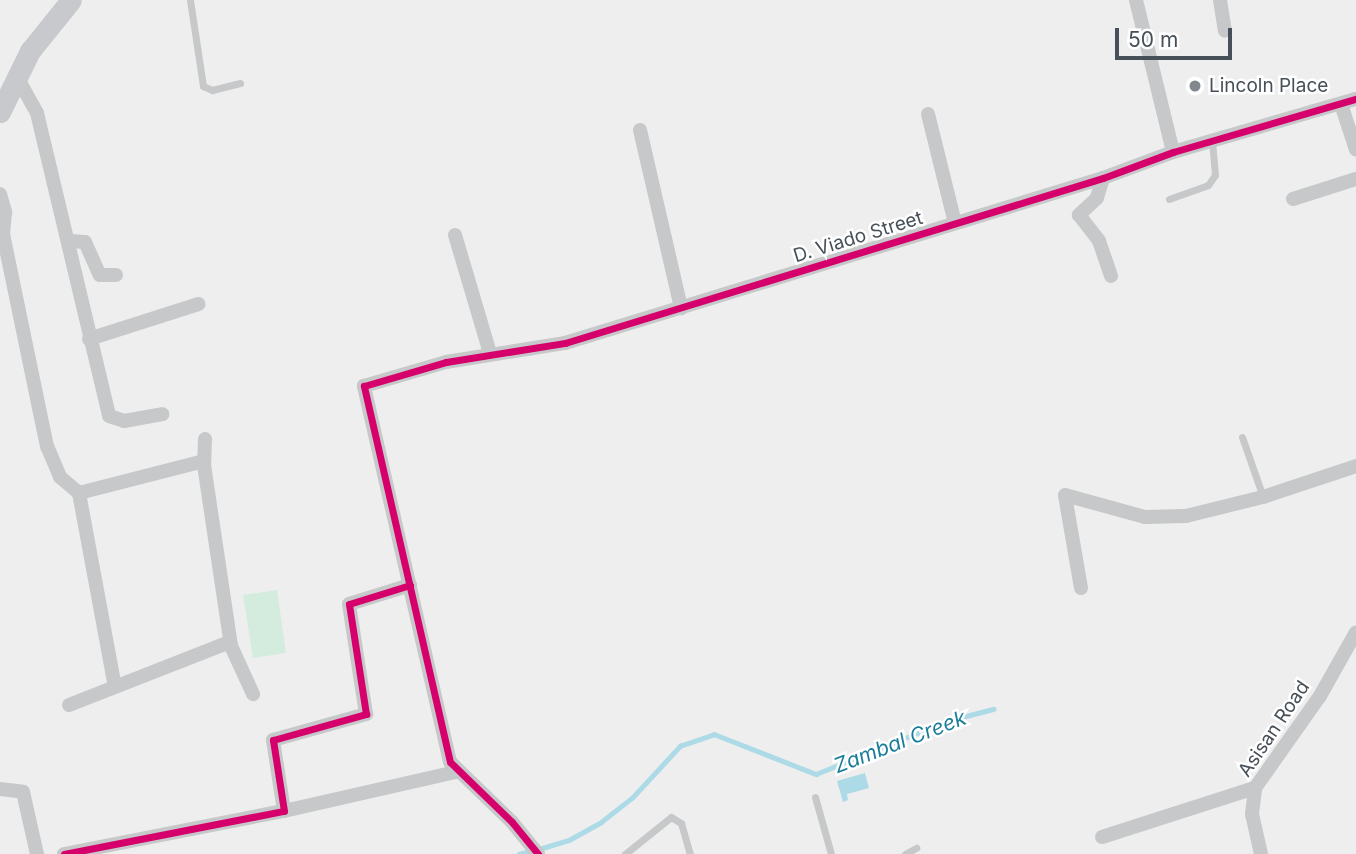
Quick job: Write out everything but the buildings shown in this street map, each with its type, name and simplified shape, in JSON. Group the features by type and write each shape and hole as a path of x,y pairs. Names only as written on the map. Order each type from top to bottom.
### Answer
{"main road":[{"path":"0,112 17,77 53,17 71,0"}],"street":[{"path":"1136,0 1172,152"},
{"path":"1220,0 1225,31"},
{"path":"17,77 37,113 70,242 89,339 111,419 124,421 162,414"},
{"name":"D. Viado Street","path":"410,585 364,386 490,353 565,342 1103,178 1172,152 1212,143 1356,99"},
{"path":"1341,104 1356,150"},
{"path":"929,114 955,223"},
{"path":"640,130 681,308"},
{"path":"1103,178 1097,198 1079,215 1099,241 1111,276"},
{"path":"1293,199 1356,179"},
{"path":"0,194 5,212 2,233 47,446 60,477 79,493 115,687"},
{"path":"455,235 490,353"},
{"path":"70,242 85,242 100,275 116,275"},
{"path":"89,339 199,304"},
{"path":"205,439 204,461 230,642 253,694"},
{"path":"79,493 204,461"},
{"path":"1081,588 1065,495 1145,517 1186,516 1263,497 1356,466"},
{"path":"285,811 273,740 366,714 349,604 410,585 446,752 456,772 512,822 538,854"},
{"name":"Asisan Road","path":"1261,854 1252,814 1255,788 1320,696 1356,632"},
{"path":"69,705 230,642"},
{"path":"64,854 285,811 456,772"},
{"path":"1102,837 1255,788"},
{"path":"0,789 23,792 37,854"}],"lane":[{"path":"190,0 203,86 212,90 240,83"},
{"path":"1169,199 1208,185 1215,175 1212,143"},
{"path":"1242,438 1263,497"},
{"path":"815,797 831,854"},
{"path":"625,854 671,817 681,822 690,854"},
{"path":"905,854 916,848"}],"green space":[{"path":"277,590 286,653 253,658 243,595"}],"water":[{"path":"865,773 869,788 847,794 848,800 843,802 837,781"}],"waterway":[{"name":"Zambal Creek","path":"539,849 569,840 601,822 632,798 680,746 714,734 816,774 947,721 993,709"},
{"name":"Zambal Creek","path":"519,854 530,851"}],"cycle path":[{"path":"538,854 512,822 450,762 364,386 446,362 565,343 1103,178 1173,152 1356,99"},
{"path":"64,854 284,811 273,740 366,714 349,604 410,585"}],"place":[{"name":"Lincoln Place","path":"1195,86"}]}
